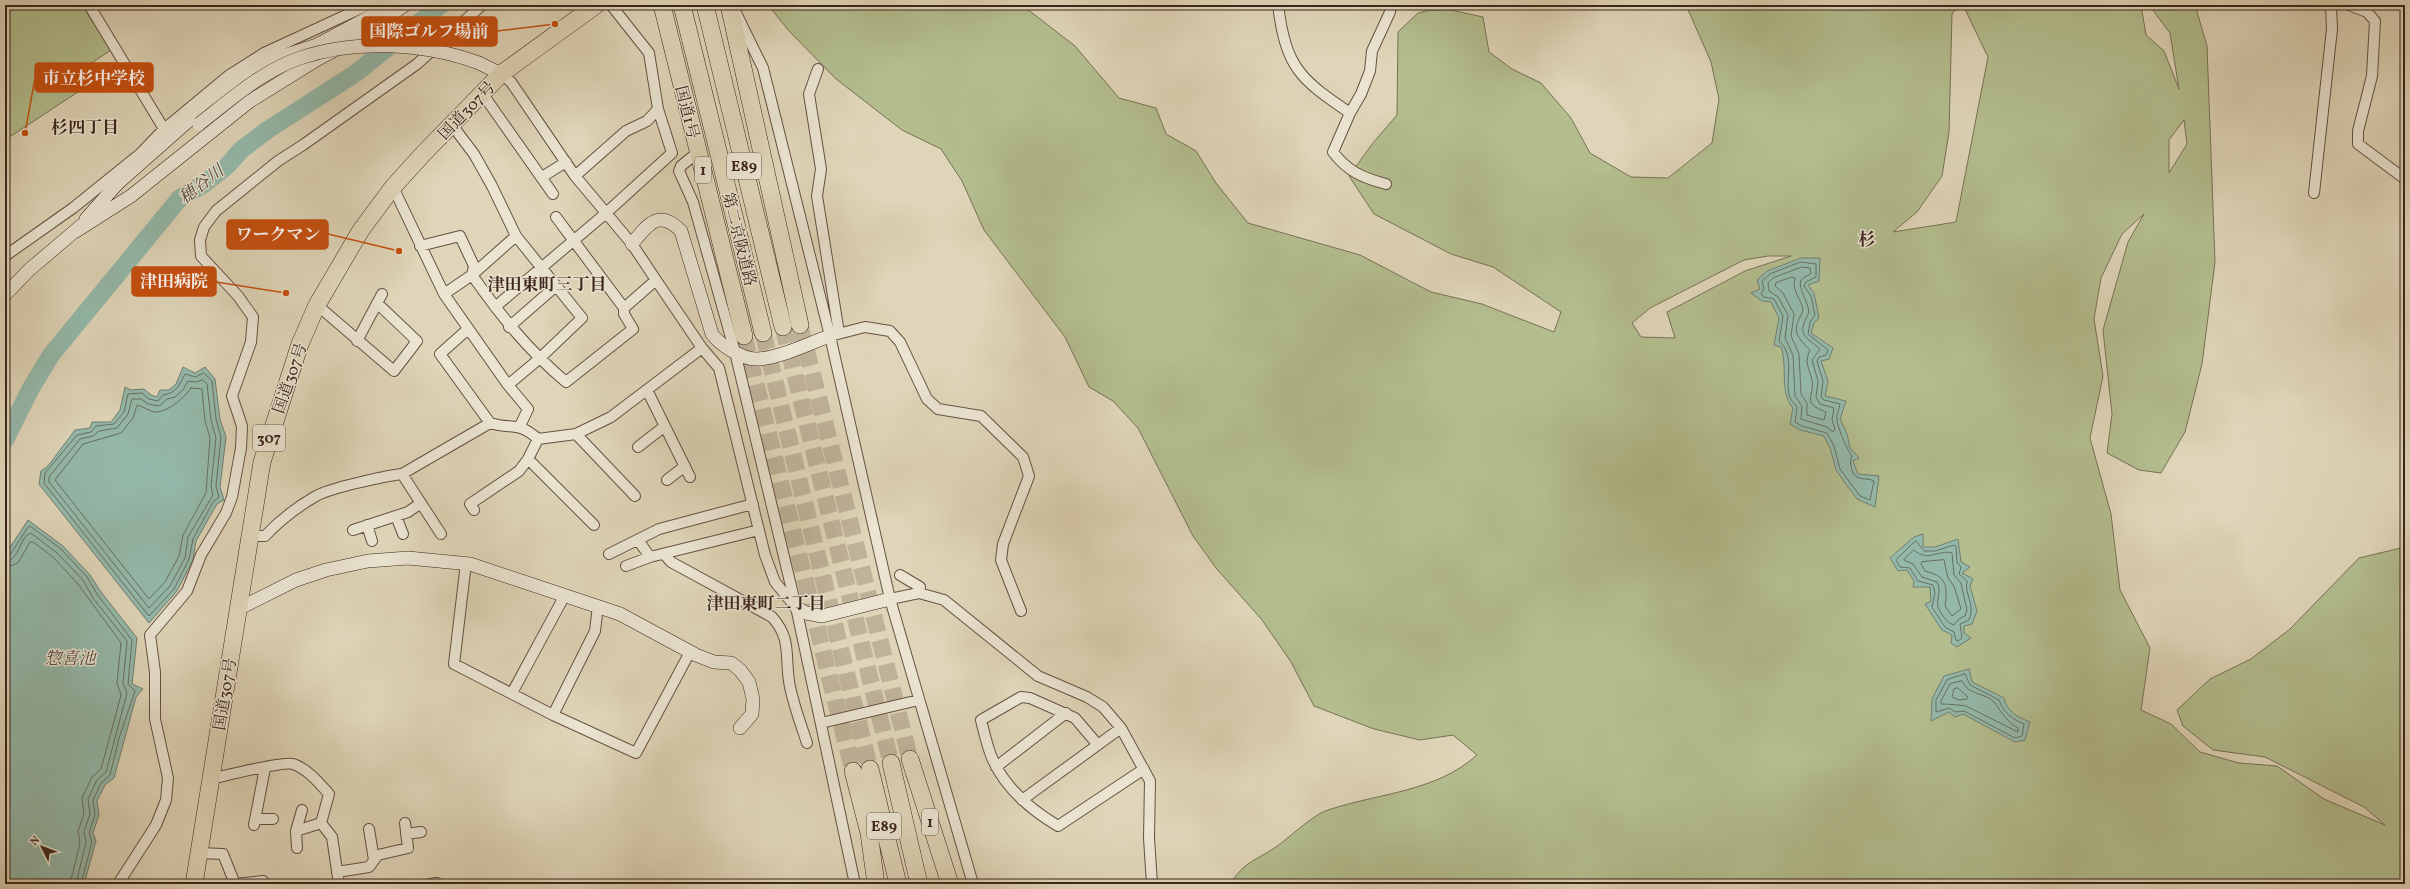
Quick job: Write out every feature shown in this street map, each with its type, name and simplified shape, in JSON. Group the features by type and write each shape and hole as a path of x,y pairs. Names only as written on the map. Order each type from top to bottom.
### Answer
{"highway":[{"name":"国道307号","path":"194,884 262,462 300,344 318,306 361,230 393,187 501,74 596,5"},
{"name":"国道1号","path":"662,5 744,336"},
{"name":"第二京阪道路","path":"682,5 763,333"},
{"name":"第二京阪道路","path":"705,5 783,327"},
{"path":"730,5 800,325"},
{"name":"1","path":"910,759 950,884"},
{"name":"E89","path":"890,763 919,884"},
{"name":"E89","path":"870,768 898,884"},
{"path":"853,771 882,884"},
{"path":"869,833 876,884"},
{"path":"943,862 944,884"}],"street":[{"path":"89,5 164,129"},
{"path":"5,256 73,208 134,159 164,129 228,76 264,53 368,5"},
{"path":"76,231 118,184 238,78 258,64 317,45 392,5"},
{"path":"76,231 131,196 250,101 318,59 360,37 405,5"},
{"path":"118,884 156,825 166,800 168,778 155,719 155,672 150,635 187,591 211,536 226,513 232,496 241,448 242,426 232,396 251,342 253,317 238,296 201,256 200,240 204,227 216,211 278,160 303,145 417,64 482,5"},
{"path":"495,307 542,268 572,240 605,214 672,153 658,109 649,53 612,5"},
{"path":"730,5 763,68 835,335 890,599 973,884"},
{"path":"1278,5 1286,47 1301,74 1312,87 1350,113"},
{"path":"1386,184 1354,173 1342,164 1332,152 1350,113 1361,94 1370,71 1372,51 1390,12 1390,5"},
{"path":"2314,193 2332,29 2331,5"},
{"path":"2349,5 2367,12 2375,21 2372,76 2358,131 2358,144 2405,178"},
{"path":"5,295 29,270 76,231 198,124 264,76 299,58 332,49 414,46 463,57 501,74 511,82 575,176 605,214 632,244 702,348 720,368 765,555 775,582 796,607 806,613 822,616 919,593 944,600 1038,676 1087,697 1103,707 1121,728 1150,781 1149,838 1152,884"},
{"path":"818,69 809,94 821,169 817,196 835,335"},
{"path":"482,93 553,194"},
{"path":"575,176 626,131 647,120 658,109"},
{"path":"452,125 474,154 492,186 516,236 582,318 539,359 508,385"},
{"path":"698,152 681,166 678,171 693,202 736,352 796,607 855,884"},
{"path":"542,177 566,162"},
{"path":"393,187 444,294 508,385 528,409 520,426"},
{"path":"420,246 460,236 474,266 472,275 509,327 539,359 566,382 633,329 624,314 624,308 556,217"},
{"path":"632,244 645,227 656,220 672,222 681,231 712,334 719,344 755,359 775,355 835,335 865,328 890,331 900,342 926,398 938,408 981,416 1023,457 1029,476 1003,544 1001,560 1022,611"},
{"path":"444,294 472,275 516,236"},
{"path":"624,308 656,280"},
{"path":"509,327 556,286"},
{"path":"356,341 382,294"},
{"path":"318,306 356,341 394,371 417,341 377,303"},
{"path":"468,329 440,354 490,423 502,426 520,426 538,439 576,434 611,417 702,348"},
{"path":"647,390 690,477"},
{"path":"250,536 265,536 278,521 317,495 389,475 402,474 490,423"},
{"path":"638,447 665,426"},
{"path":"576,434 635,496"},
{"path":"474,510 470,504 519,471 528,459 538,439"},
{"path":"528,459 594,524"},
{"path":"667,480 685,466"},
{"path":"402,474 441,534"},
{"path":"354,530 408,512 421,503"},
{"path":"609,554 659,529 753,504"},
{"path":"396,516 403,534"},
{"path":"367,526 372,541"},
{"path":"626,566 650,557 759,530"},
{"path":"638,540 650,557"},
{"path":"664,554 671,562 772,617 782,628 786,641 790,686 807,743"},
{"path":"238,609 296,580 326,570 368,561 408,558 466,563 620,614 690,652 714,662 731,663 740,670 749,682 753,699 752,714 740,728"},
{"path":"466,563 454,664 553,715 636,753 690,652"},
{"path":"900,575 920,587 919,593"},
{"path":"512,693 565,595"},
{"path":"553,715 595,631 598,606"},
{"path":"1098,745 1075,718 1030,698 1021,696 981,720 996,767 1022,800 1032,810 1058,826 1144,769"},
{"path":"821,724 919,700"},
{"path":"996,767 1066,713"},
{"path":"1022,800 1121,728"},
{"path":"210,779 293,764 312,776 329,794 321,823"},
{"path":"265,768 255,822 273,820"},
{"path":"297,848 296,831 302,810"},
{"path":"296,831 321,823"},
{"path":"321,823 332,838 339,884"},
{"path":"337,872 369,867 378,855 408,848 405,823"},
{"path":"369,829 374,860"},
{"path":"406,834 421,832"},
{"path":"199,853 224,854 235,884 263,881"}],"shaded area":[{"path":"5,5 82,5 111,50 87,66 96,80 5,140"},
{"path":"768,5 1022,5 1075,46 1119,98 1156,108 1166,134 1196,151 1216,183 1248,223 1360,255 1431,292 1482,304 1554,332 1561,312 1493,267 1451,254 1374,214 1349,176 1373,143 1397,115 1398,32 1418,13 1430,10 1451,10 1483,17 1489,52 1512,69 1541,83 1571,118 1590,153 1631,177 1668,178 1712,143 1719,99 1711,62 1686,5 1960,5 1952,14 1949,132 1942,176 1917,212 1893,232 1956,222 1988,57 1963,5 2141,5 2146,35 2164,51 2179,89 2170,33 2149,5 2195,5 2207,46 2215,262 2202,364 2185,432 2161,473 2139,470 2107,453 2112,414 2103,330 2128,242 2144,214 2122,234 2101,278 2094,319 2103,376 2090,438 2111,514 2120,590 2150,648 2141,710 2171,724 2200,752 2239,763 2277,766 2324,799 2385,825 2364,807 2265,757 2213,750 2183,726 2177,710 2210,679 2251,659 2290,629 2359,558 2405,547 2405,884 1230,884 1235,876 1251,862 1276,847 1322,812 1425,784 1444,777 1477,755 1453,735 1420,740 1374,729 1314,706 1291,662 1262,620 1216,568 1193,536 1138,428 1113,401 1089,387 1065,337 984,230 962,181 941,149 902,130 836,79 789,31","holes":["2184,120 2187,144 2169,173 2169,140","1768,256 1791,256 1745,271 1667,312 1675,338 1641,337 1632,323 1650,308 1744,260"]}],"water":[{"path":"1801,258 1820,258 1819,281 1808,285 1814,293 1819,318 1814,323 1811,333 1833,348 1829,359 1821,361 1828,381 1825,396 1846,401 1840,419 1847,434 1850,448 1859,458 1853,461 1858,474 1879,476 1875,507 1857,499 1845,483 1836,470 1830,448 1824,436 1800,430 1790,424 1793,408 1786,395 1783,355 1781,347 1774,345 1779,318 1771,302 1762,301 1751,293 1760,289 1757,280 1767,271"},
{"path":"183,367 195,373 205,367 215,379 220,419 226,437 220,487 224,500 217,504 196,541 193,560 177,591 149,623 39,484 41,471 48,466 75,430 90,428 92,422 111,422 120,410 125,387 131,390 144,389 151,395 157,397 160,390 169,390 176,384"},
{"name":"惣喜池","path":"28,520 63,546 90,575 101,592 137,638 132,684 143,689 136,697 114,778 105,785 97,801 99,815 93,833 96,841 84,884 5,884 5,555"},
{"path":"1923,534 1923,547 1935,547 1958,539 1961,562 1970,567 1962,573 1973,579 1970,586 1977,611 1972,624 1964,626 1964,633 1971,638 1957,647 1951,643 1952,635 1942,630 1925,604 1931,601 1930,587 1913,587 1914,581 1907,570 1898,571 1890,558 1914,537"},
{"path":"1969,669 1972,682 2004,698 2007,707 2010,710 2017,716 2030,722 2025,740 2015,742 1963,714 1955,717 1949,712 1931,721 1932,699 1944,676"}],"waterway":[{"name":"穂谷川","path":"5,440 31,388 51,355 180,198 204,184 227,166 241,150 266,131 356,73 441,5"}],"tunnel":[{"path":"800,325 910,759"},
{"path":"783,327 891,763"},
{"path":"763,333 870,769"},
{"path":"744,336 853,771"}],"place":[{"name":"国際ゴルフ場前","path":"555,24"},
{"name":"市立杉中学校","path":"25,133"},
{"name":"ワークマン","path":"399,251"},
{"name":"津田病院","path":"286,293"}],"district":[{"name":"杉四丁目","path":"85,127"},
{"name":"杉","path":"1867,239"},
{"name":"津田東町三丁目","path":"547,284"},
{"name":"津田東町二丁目","path":"766,603"}]}
